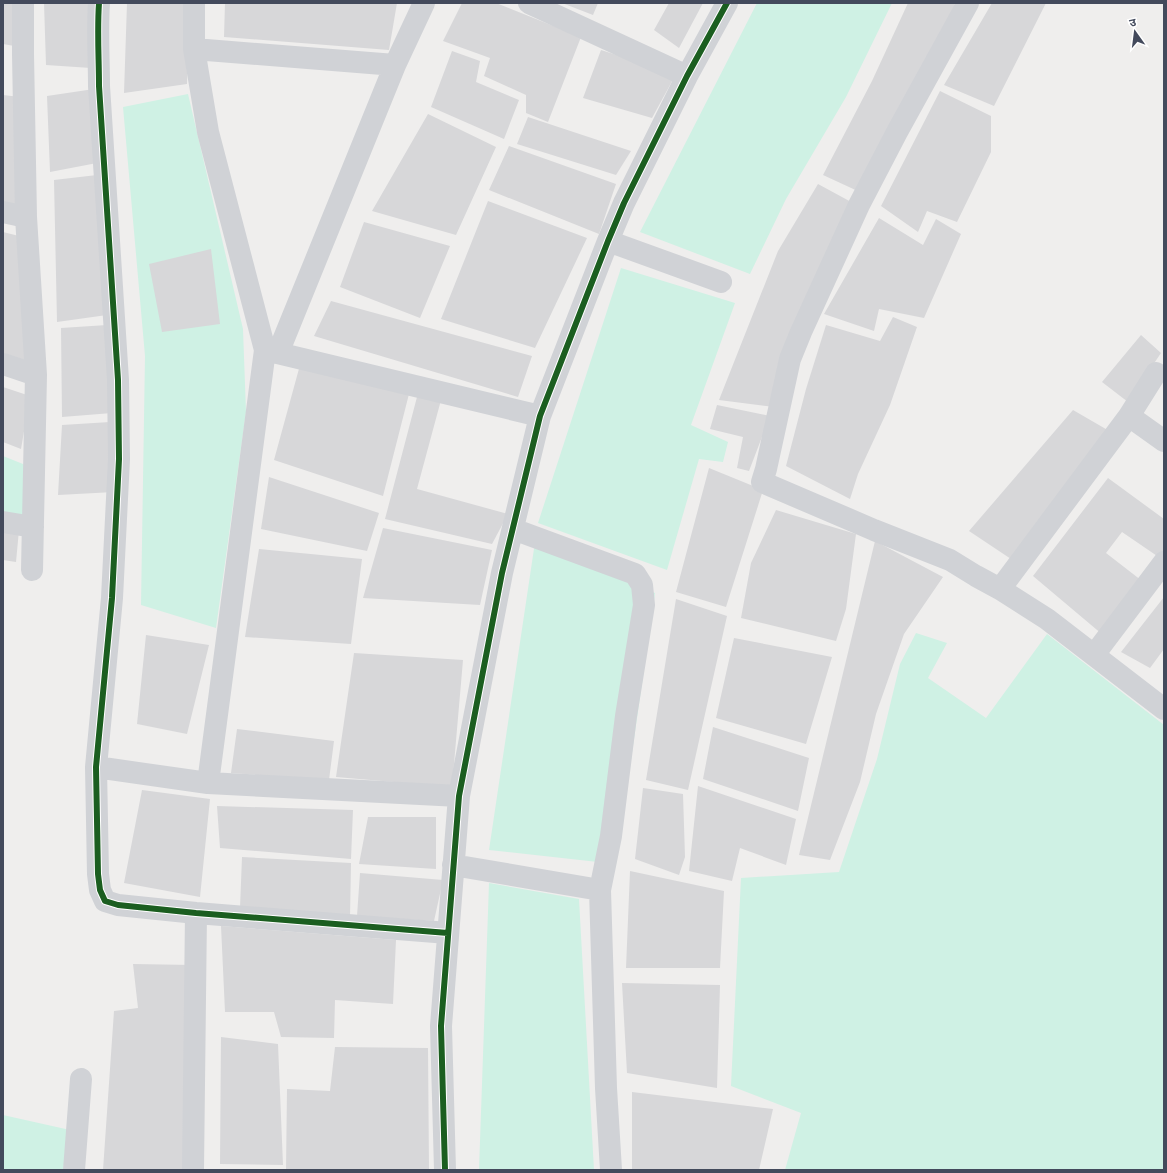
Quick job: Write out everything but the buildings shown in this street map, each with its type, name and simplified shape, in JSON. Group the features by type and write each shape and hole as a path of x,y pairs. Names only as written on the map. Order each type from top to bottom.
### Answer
{"street":[{"path":"24,3 23,54 26,217 36,375 32,570"},
{"path":"99,3 99,86 118,380 120,459 112,598 96,768 98,874 100,890 105,901 118,905 196,913 448,933"},
{"path":"194,3 194,49 208,132 272,351"},
{"path":"208,784 272,351 395,65 424,3"},
{"path":"530,3 686,76"},
{"path":"445,1170 441,1026 459,796 502,573 540,416 608,241 624,203 686,76 727,3"},
{"path":"968,3 897,132 859,205 801,332 790,359 762,482 874,530 950,560 1000,589 1047,619 1164,709"},
{"path":"194,49 395,65"},
{"path":"3,212 26,217"},
{"path":"608,241 721,282"},
{"path":"272,351 540,416"},
{"path":"3,364 36,375"},
{"path":"1000,589 1129,416 1156,373"},
{"path":"1129,416 1164,440"},
{"path":"3,522 33,527"},
{"path":"513,529 635,574 642,585 644,605 626,716 611,836 600,890 606,1088 611,1170"},
{"path":"1094,655 1164,562"},
{"path":"96,768 208,784 459,796"},
{"path":"453,865 600,890"},
{"path":"193,1170 196,913"},
{"path":"74,1170 81,1079"}],"green space":[{"path":"757,3 892,3 846,97 786,199 750,274 640,232"},
{"path":"188,94 243,329 246,412 216,628 141,605 145,356 123,107"},
{"path":"621,268 735,303 691,425 728,442 723,462 699,459 667,570 538,523"},
{"path":"3,456 28,466 27,521 3,514"},
{"path":"535,542 655,593 616,864 489,850"},
{"path":"916,633 947,643 928,678 986,718 1047,634 1164,725 1164,1170 785,1170 801,1113 731,1086 741,878 839,872 877,759 900,664"},
{"path":"489,883 579,899 594,1170 479,1170"},
{"path":"3,1115 70,1130 63,1170 3,1170"}],"cycle path":[{"path":"99,3 99,86 118,380 119,459 112,598 96,767 98,874 100,890 105,901 118,905 196,913 448,933"},
{"path":"445,1170 441,1026 459,796 502,573 540,416 608,241 624,203 687,76 727,3"}]}
